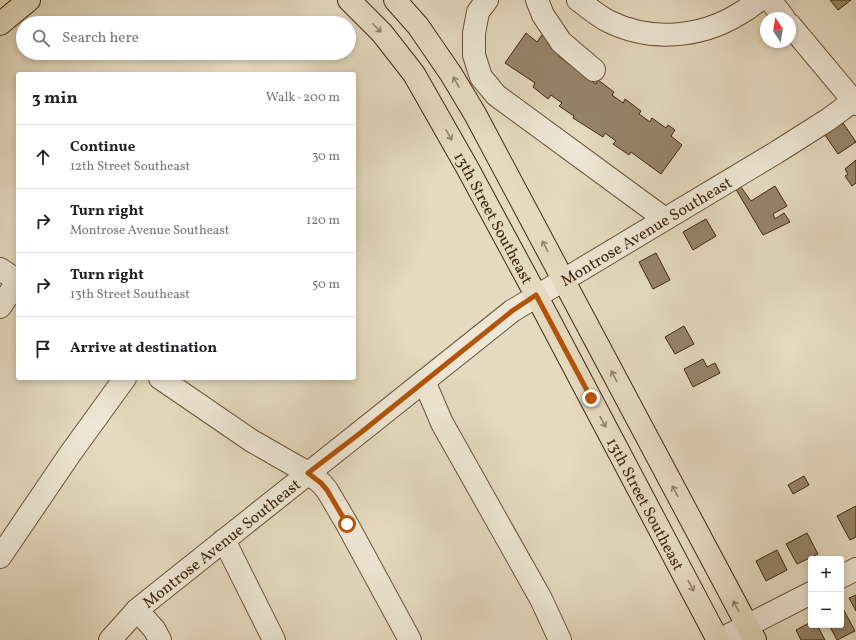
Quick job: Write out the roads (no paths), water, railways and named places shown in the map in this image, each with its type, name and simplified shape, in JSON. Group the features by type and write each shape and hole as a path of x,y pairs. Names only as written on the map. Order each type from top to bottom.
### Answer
{"main road":[{"path":"0,24 29,0"},
{"name":"13th Street Southeast","path":"349,0 382,33 414,74 468,169 536,295 719,640"},
{"name":"13th Street Southeast","path":"395,0 418,26 451,74 475,114 751,633"}],"street":[{"path":"487,0 478,12 474,33 474,55 482,77 491,89 496,95 538,127 665,219"},
{"path":"537,0 542,15 561,42 594,70"},
{"path":"578,0 608,21 643,33 680,35 714,27 739,14 759,0"},
{"path":"770,0 779,12"},
{"path":"796,33 854,102"},
{"name":"Montrose Avenue Southeast","path":"110,640 137,610 512,311 536,295 777,152 854,102"},
{"path":"0,269 16,280"},
{"path":"0,307 16,284"},
{"path":"0,557 70,454 124,380"},
{"path":"163,380 252,441 308,473 321,483 327,490 347,524 410,640"},
{"path":"424,381 442,423 541,599 560,640"},
{"path":"224,540 274,640"},
{"path":"844,575 856,569"},
{"path":"719,640 751,633 808,595"},
{"path":"137,610 154,629 160,640"}]}
